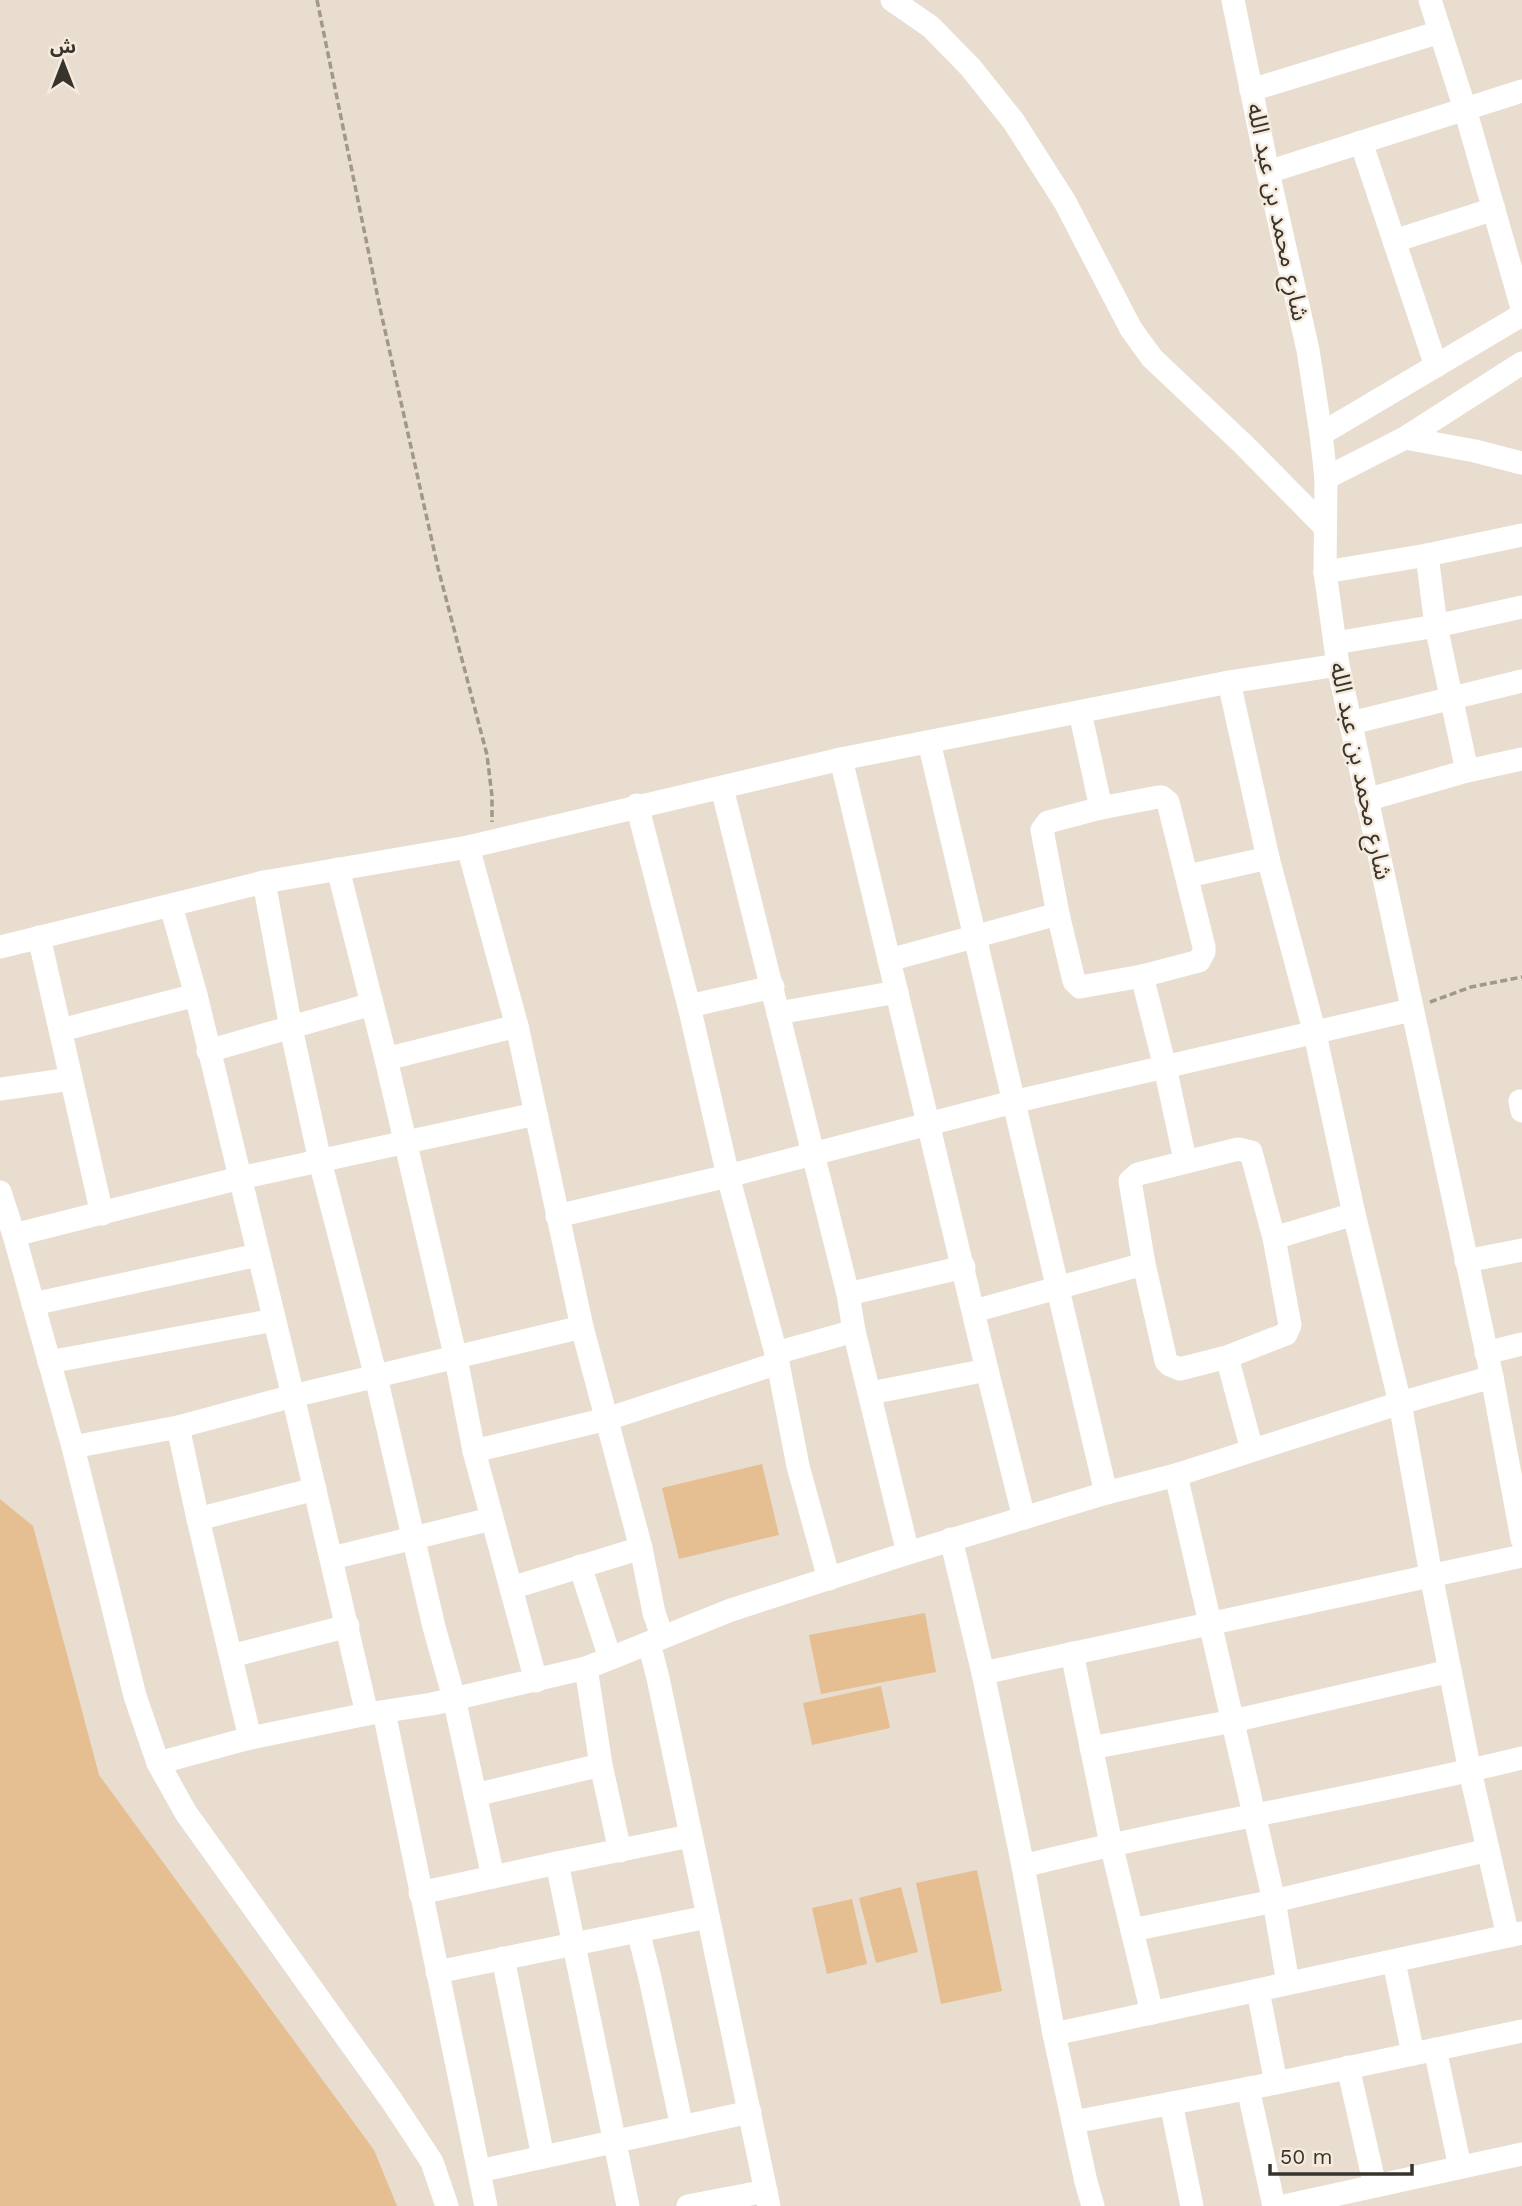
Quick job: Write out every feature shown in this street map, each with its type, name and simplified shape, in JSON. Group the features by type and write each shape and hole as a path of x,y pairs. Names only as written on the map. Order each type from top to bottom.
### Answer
{"street":[{"path":"892,0 931,27 971,68 1014,122 1065,202 1131,329 1152,358 1325,527"},
{"name":"شارع محمد بن عبد الله","path":"1233,0 1308,350 1326,478 1325,572 1336,654 1486,1353 1514,1458 1522,1539"},
{"path":"1430,0 1465,109 1522,308"},
{"path":"1251,90 1440,32"},
{"path":"1268,172 1522,91"},
{"path":"1361,142 1436,366"},
{"path":"1394,241 1494,209"},
{"path":"1321,434 1522,316"},
{"path":"1326,478 1405,438 1522,363"},
{"path":"1405,438 1522,463"},
{"path":"1325,572 1427,555 1522,535"},
{"path":"1427,555 1436,626 1467,771"},
{"path":"0,947 264,882 467,846 841,759 1229,682 1436,626 1522,607"},
{"path":"1351,723 1522,681"},
{"path":"1054,2034 1515,1935 1488,1850 1450,1671 1400,1403 1354,1213 1315,1034 1268,858 1229,682"},
{"path":"1080,712 1101,808"},
{"path":"929,742 1106,1493"},
{"path":"841,759 1024,1518"},
{"path":"1366,800 1467,771 1522,759"},
{"path":"722,788 848,1294 854,1331 908,1553"},
{"path":"1158,797 1166,799 1188,876 1204,947 1203,957 1199,961 1142,976 1085,987 1076,985 1058,914 1042,830 1048,822 1101,808 1158,797"},
{"path":"637,805 689,1006 728,1176 777,1358 798,1466 829,1579"},
{"path":"467,846 517,1026 582,1327 641,1548 654,1613 658,1678 767,2198 689,2206"},
{"path":"1188,876 1268,858"},
{"path":"338,869 386,1059 456,1359 474,1451 536,1681"},
{"path":"264,882 291,1028 320,1161 454,1698 493,1877"},
{"path":"171,906 196,995 348,1626 375,1713 420,1893 486,2206"},
{"path":"889,960 1058,914"},
{"path":"39,937 102,1213"},
{"path":"1142,976 1185,1160"},
{"path":"689,1006 773,987"},
{"path":"778,1013 897,992"},
{"path":"61,1030 196,995"},
{"path":"208,1051 372,1004"},
{"path":"557,1216 728,1176 1013,1102 1411,1010"},
{"path":"386,1059 517,1026"},
{"path":"0,1089 71,1079"},
{"path":"14,1235 240,1178 536,1114"},
{"path":"1238,1149 1251,1152 1274,1238 1290,1317 1286,1334 1227,1357 1180,1369 1170,1366 1166,1361 1144,1264 1130,1181 1138,1174 1185,1160 1238,1149"},
{"path":"0,1192 73,1447 135,1696 158,1763 186,1814 392,2101 432,2162 446,2206"},
{"path":"1274,1238 1354,1213"},
{"path":"1466,1261 1522,1250"},
{"path":"33,1304 258,1255"},
{"path":"974,1311 1144,1264"},
{"path":"848,1294 964,1267"},
{"path":"49,1362 274,1320"},
{"path":"73,1447 178,1427 293,1396 582,1327"},
{"path":"474,1451 607,1419 854,1331"},
{"path":"1486,1353 1522,1344"},
{"path":"1227,1357 1252,1450"},
{"path":"870,1393 987,1370"},
{"path":"158,1763 250,1738 432,1704 586,1668 731,1610 951,1539 1176,1475 1400,1403 1492,1377"},
{"path":"178,1427 250,1738"},
{"path":"1176,1475 1255,1816 1288,1983"},
{"path":"198,1519 316,1489"},
{"path":"332,1558 491,1519"},
{"path":"951,1539 983,1672 1054,2034 1093,2206"},
{"path":"511,1588 641,1548"},
{"path":"983,1672 1522,1556"},
{"path":"580,1566 610,1658"},
{"path":"231,1656 348,1626"},
{"path":"1072,1653 1111,1844 1152,2013"},
{"path":"586,1668 601,1765 620,1850"},
{"path":"1091,1748 1233,1721 1450,1671"},
{"path":"1023,1866 1111,1844 1522,1758"},
{"path":"475,1795 601,1765"},
{"path":"420,1893 691,1836"},
{"path":"1132,1930 1273,1901 1488,1850"},
{"path":"557,1863 628,2206"},
{"path":"438,1972 707,1917"},
{"path":"638,1931 682,2127"},
{"path":"503,1958 543,2157"},
{"path":"1394,1962 1413,2054"},
{"path":"1258,1991 1276,2082"},
{"path":"1074,2122 1522,2031"},
{"path":"1435,2049 1460,2167"},
{"path":"1348,2067 1375,2186"},
{"path":"1248,2088 1274,2206"},
{"path":"1171,2103 1192,2206"},
{"path":"478,2171 750,2112"},
{"path":"1284,2206 1522,2154"}],"path":[{"path":"317,0 388,347 438,568 487,755 492,804 490,841"},
{"path":"1411,1010 1462,990 1522,977"}],"shaded area":[{"path":"762,1464 779,1535 679,1559 662,1488"},
{"path":"0,1499 33,1526 99,1775 374,2150 397,2206 0,2206"},
{"path":"925,1613 936,1672 821,1694 809,1635"},
{"path":"881,1686 890,1728 812,1745 803,1703"},
{"path":"977,1870 1002,1991 941,2004 916,1883"},
{"path":"901,1887 918,1952 876,1963 859,1898"},
{"path":"852,1899 867,1964 827,1974 812,1908"}]}
